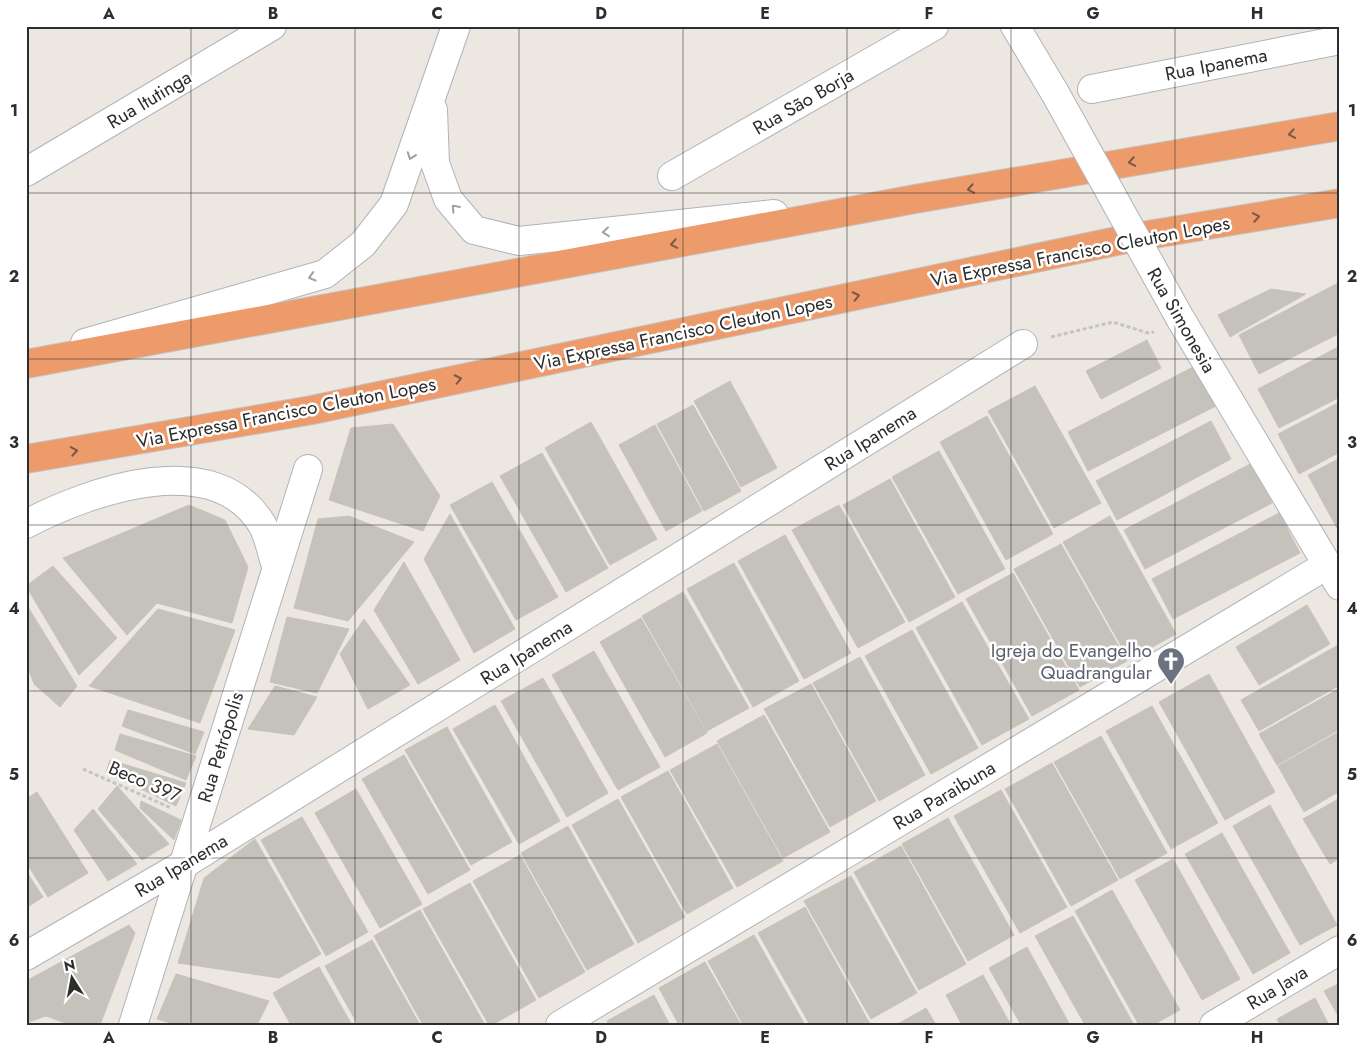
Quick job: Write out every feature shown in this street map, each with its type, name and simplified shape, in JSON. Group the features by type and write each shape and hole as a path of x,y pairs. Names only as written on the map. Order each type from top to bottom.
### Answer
{"highway":[{"path":"26,364 915,199 1340,126"},
{"name":"Via Expressa Francisco Cleuton Lopes","path":"26,459 312,410 1136,237 1340,203"}],"street":[{"name":"Rua Itutinga","path":"26,172 272,26"},
{"path":"26,360 325,274 363,244 394,204 456,26"},
{"name":"Rua São Borja","path":"672,176 934,26"},
{"name":"Rua Simonesia","path":"1015,26 1055,93 1182,321 1336,574"},
{"name":"Rua Ipanema","path":"1092,89 1340,40"},
{"path":"433,94 434,162 448,199 474,230 519,241 915,199"},
{"name":"Rua Ipanema","path":"26,956 184,864 1023,344"},
{"name":"Rua Petrópolis","path":"133,1025 308,469"},
{"path":"26,524 54,509 92,495 129,486 171,480 209,485 231,494 247,507 263,527 276,566"},
{"name":"Rua Paraibuna","path":"560,1025 1336,574"},
{"name":"Rua Java","path":"1214,1025 1340,950"}],"path":[{"path":"1023,344 1113,322 1148,332 1166,331 1182,321"},
{"name":"Beco 397","path":"82,769 154,802 198,817"}],"building":[{"path":"1340,282 1340,333 1259,374 1239,335"},
{"path":"1271,289 1306,294 1230,337 1218,315"},
{"path":"1147,340 1161,368 1101,399 1086,371"},
{"path":"1340,346 1340,397 1279,428 1258,389"},
{"path":"1195,366 1216,406 1088,471 1068,432"},
{"path":"730,381 777,468 741,487 694,401"},
{"path":"1035,386 1101,503 1054,528 988,411"},
{"path":"1340,402 1340,452 1299,474 1278,434"},
{"path":"693,405 741,491 704,511 657,424"},
{"path":"987,416 1053,534 1006,560 940,442"},
{"path":"1211,421 1231,459 1117,520 1096,481"},
{"path":"591,422 657,539 610,565 545,448"},
{"path":"393,424 440,496 423,531 329,500 351,428"},
{"path":"655,425 702,511 666,531 619,445"},
{"path":"939,451 1005,569 958,594 892,477"},
{"path":"542,453 608,568 566,592 500,476"},
{"path":"1340,458 1340,529 1338,530 1308,475"},
{"path":"1252,463 1272,503 1145,569 1124,530"},
{"path":"890,479 955,597 909,622 843,505"},
{"path":"492,482 558,597 516,620 450,505"},
{"path":"189,505 225,520 248,567 232,623 157,603 127,635 63,558"},
{"path":"839,505 905,622 858,648 792,530"},
{"path":"1279,513 1300,553 1173,619 1152,579"},
{"path":"450,514 515,629 474,653 424,559"},
{"path":"349,516 414,542 348,621 294,608 318,519"},
{"path":"1110,516 1176,634 1129,660 1063,542"},
{"path":"785,535 851,653 804,679 738,561"},
{"path":"1061,544 1127,661 1080,687 1014,569"},
{"path":"404,562 460,660 418,684 374,610"},
{"path":"734,563 799,681 753,707 687,589"},
{"path":"53,566 117,638 79,675 26,586"},
{"path":"1013,573 1079,690 1032,716 966,599"},
{"path":"683,592 749,708 707,731 642,616"},
{"path":"962,602 1029,719 982,745 916,628"},
{"path":"26,604 77,686 60,707 34,684 26,662"},
{"path":"1307,605 1330,644 1259,685 1236,647"},
{"path":"158,609 235,630 200,723 89,686"},
{"path":"287,617 349,629 317,693 270,682"},
{"path":"641,618 707,733 665,757 600,642"},
{"path":"364,619 410,685 368,709 340,654"},
{"path":"912,630 978,748 931,774 865,656"},
{"path":"1340,644 1340,685 1259,731 1241,700"},
{"path":"594,651 660,767 618,790 552,675"},
{"path":"860,657 925,775 879,801 813,683"},
{"path":"1209,674 1275,792 1225,820 1159,702"},
{"path":"543,678 608,793 567,817 501,701"},
{"path":"811,684 876,801 830,827 764,709"},
{"path":"275,686 317,697 294,735 248,729"},
{"path":"1340,688 1340,729 1277,765 1259,734"},
{"path":"495,705 560,821 519,844 453,729"},
{"path":"1152,706 1218,823 1171,849 1106,731"},
{"path":"128,710 204,732 195,754 122,726"},
{"path":"764,715 830,832 783,858 717,741"},
{"path":"447,727 512,842 471,865 405,750"},
{"path":"1340,731 1340,791 1304,812 1278,766"},
{"path":"120,734 196,756 186,780 115,750"},
{"path":"1101,736 1167,853 1120,879 1054,762"},
{"path":"717,744 783,861 737,887 670,770"},
{"path":"404,755 470,870 428,894 362,779"},
{"path":"110,760 186,783 176,806 106,772"},
{"path":"1052,763 1118,880 1071,906 1005,789"},
{"path":"668,771 733,888 687,914 621,797"},
{"path":"117,786 169,844 142,860 98,809"},
{"path":"356,789 422,904 380,928 315,813"},
{"path":"1001,790 1067,907 1020,933 954,816"},
{"path":"37,792 88,873 48,897 26,862 26,799"},
{"path":"1340,798 1340,858 1330,864 1303,819"},
{"path":"618,799 685,917 638,943 572,825"},
{"path":"141,801 181,820 174,840 140,808"},
{"path":"1270,805 1337,925 1300,945 1233,826"},
{"path":"93,809 137,864 108,881 74,830"},
{"path":"302,817 368,932 326,956 261,840"},
{"path":"948,818 1014,935 968,961 902,844"},
{"path":"568,826 634,944 587,970 521,853"},
{"path":"1222,833 1290,953 1253,974 1185,854"},
{"path":"255,839 321,954 279,978 178,963 204,878"},
{"path":"901,846 966,964 919,990 854,872"},
{"path":"520,855 585,972 539,998 473,881"},
{"path":"1173,859 1240,979 1202,1000 1135,880"},
{"path":"26,871 43,897 26,908"},
{"path":"851,876 917,993 871,1019 804,901"},
{"path":"470,883 536,1000 492,1025 489,1025 423,909"},
{"path":"1112,890 1180,1010 1153,1025 1139,1025 1075,911"},
{"path":"805,907 869,1025 810,1025 758,933"},
{"path":"420,910 485,1025 423,1025 374,936"},
{"path":"1073,916 1134,1025 1085,1025 1035,936"},
{"path":"129,925 135,933 100,1025 71,1025 46,1016 26,1023 26,981"},
{"path":"754,935 805,1025 743,1025 708,961"},
{"path":"372,940 420,1025 358,1025 325,966"},
{"path":"1027,947 1070,1025 1021,1025 989,968"},
{"path":"705,962 741,1025 679,1025 659,988"},
{"path":"319,967 352,1025 291,1025 273,993"},
{"path":"176,974 269,1001 257,1025 178,1025 157,1019"},
{"path":"983,975 1011,1025 962,1025 946,995"},
{"path":"1340,983 1340,1019 1324,991"},
{"path":"654,995 670,1025 609,1025 607,1021"},
{"path":"1315,998 1329,1025 1280,1025 1277,1019"},
{"path":"926,1008 936,1025 896,1025"}],"place":[{"name":"Igreja do Evangelho Quadrangular","path":"1171,685"}]}
